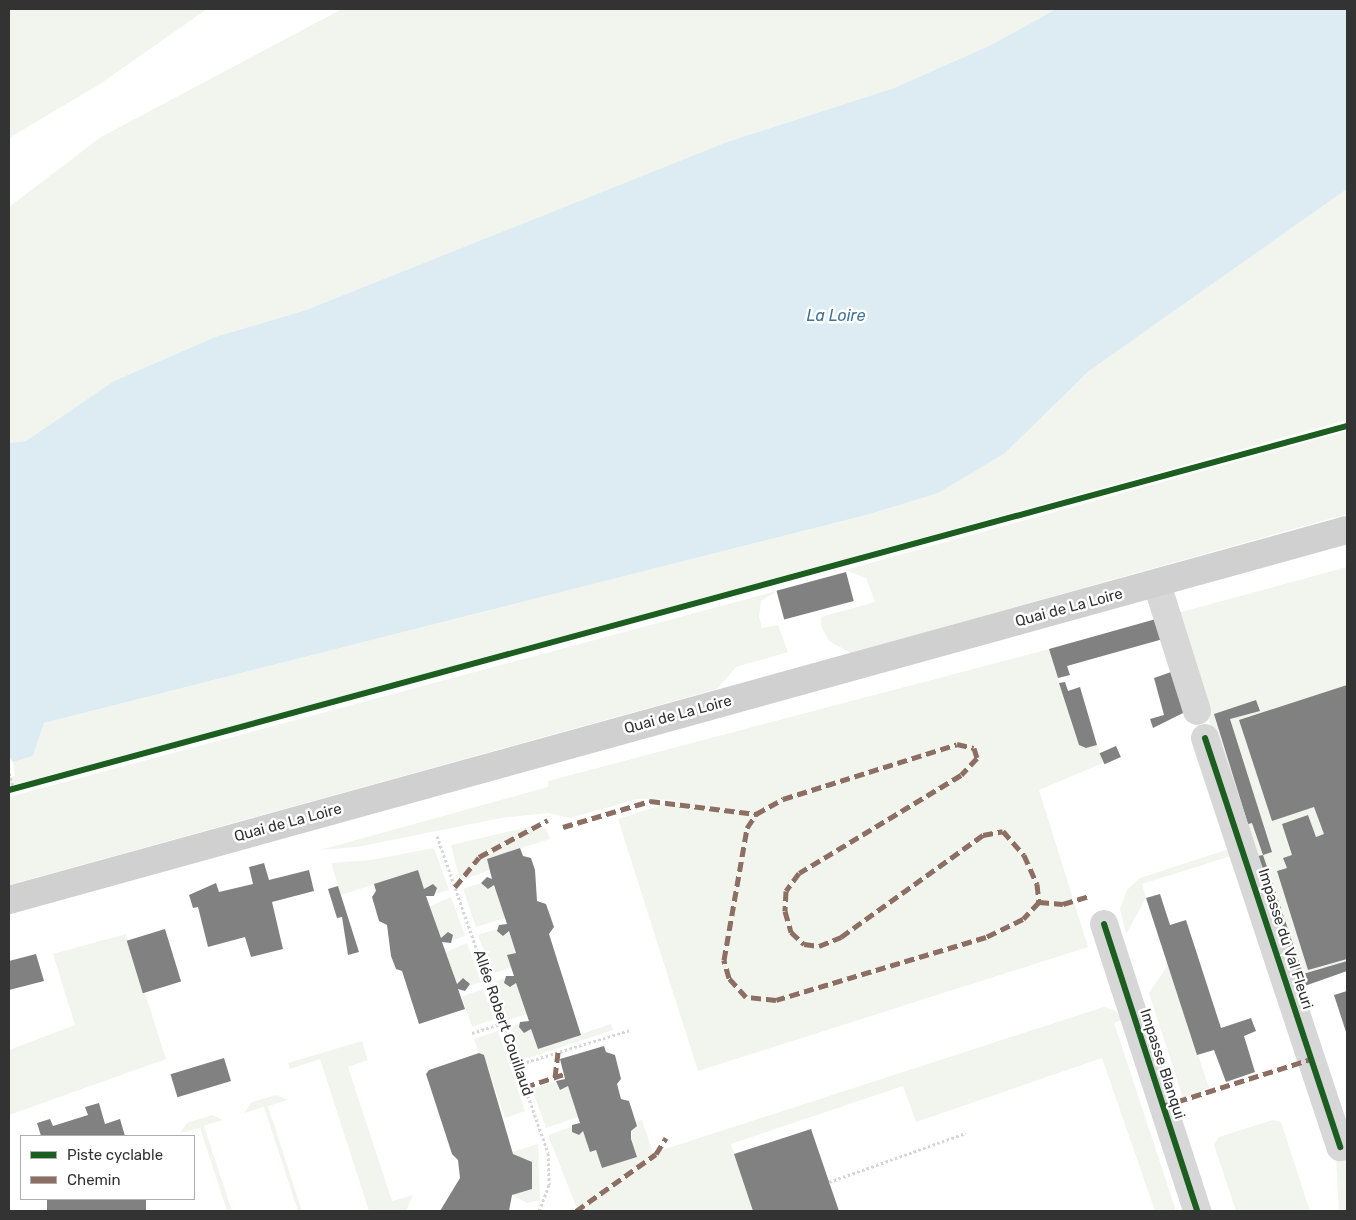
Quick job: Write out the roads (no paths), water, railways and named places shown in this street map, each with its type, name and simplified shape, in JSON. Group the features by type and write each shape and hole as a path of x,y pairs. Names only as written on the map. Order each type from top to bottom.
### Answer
{"main road":[{"name":"Quai de La Loire","path":"9,900 1347,530"}],"street":[{"path":"1157,584 1198,711"},
{"name":"Impasse du Val Fleuri","path":"1205,738 1340,1147"},
{"name":"Impasse Blanqui","path":"1104,924 1198,1211"}],"water":[{"name":"La Loire","path":"1056,9 1347,9 1347,189 1089,371 1005,453 938,493 866,515 44,723 33,756 13,762 9,757 9,443 26,441 114,381 215,337 306,310 727,142 894,88 991,45"}]}
